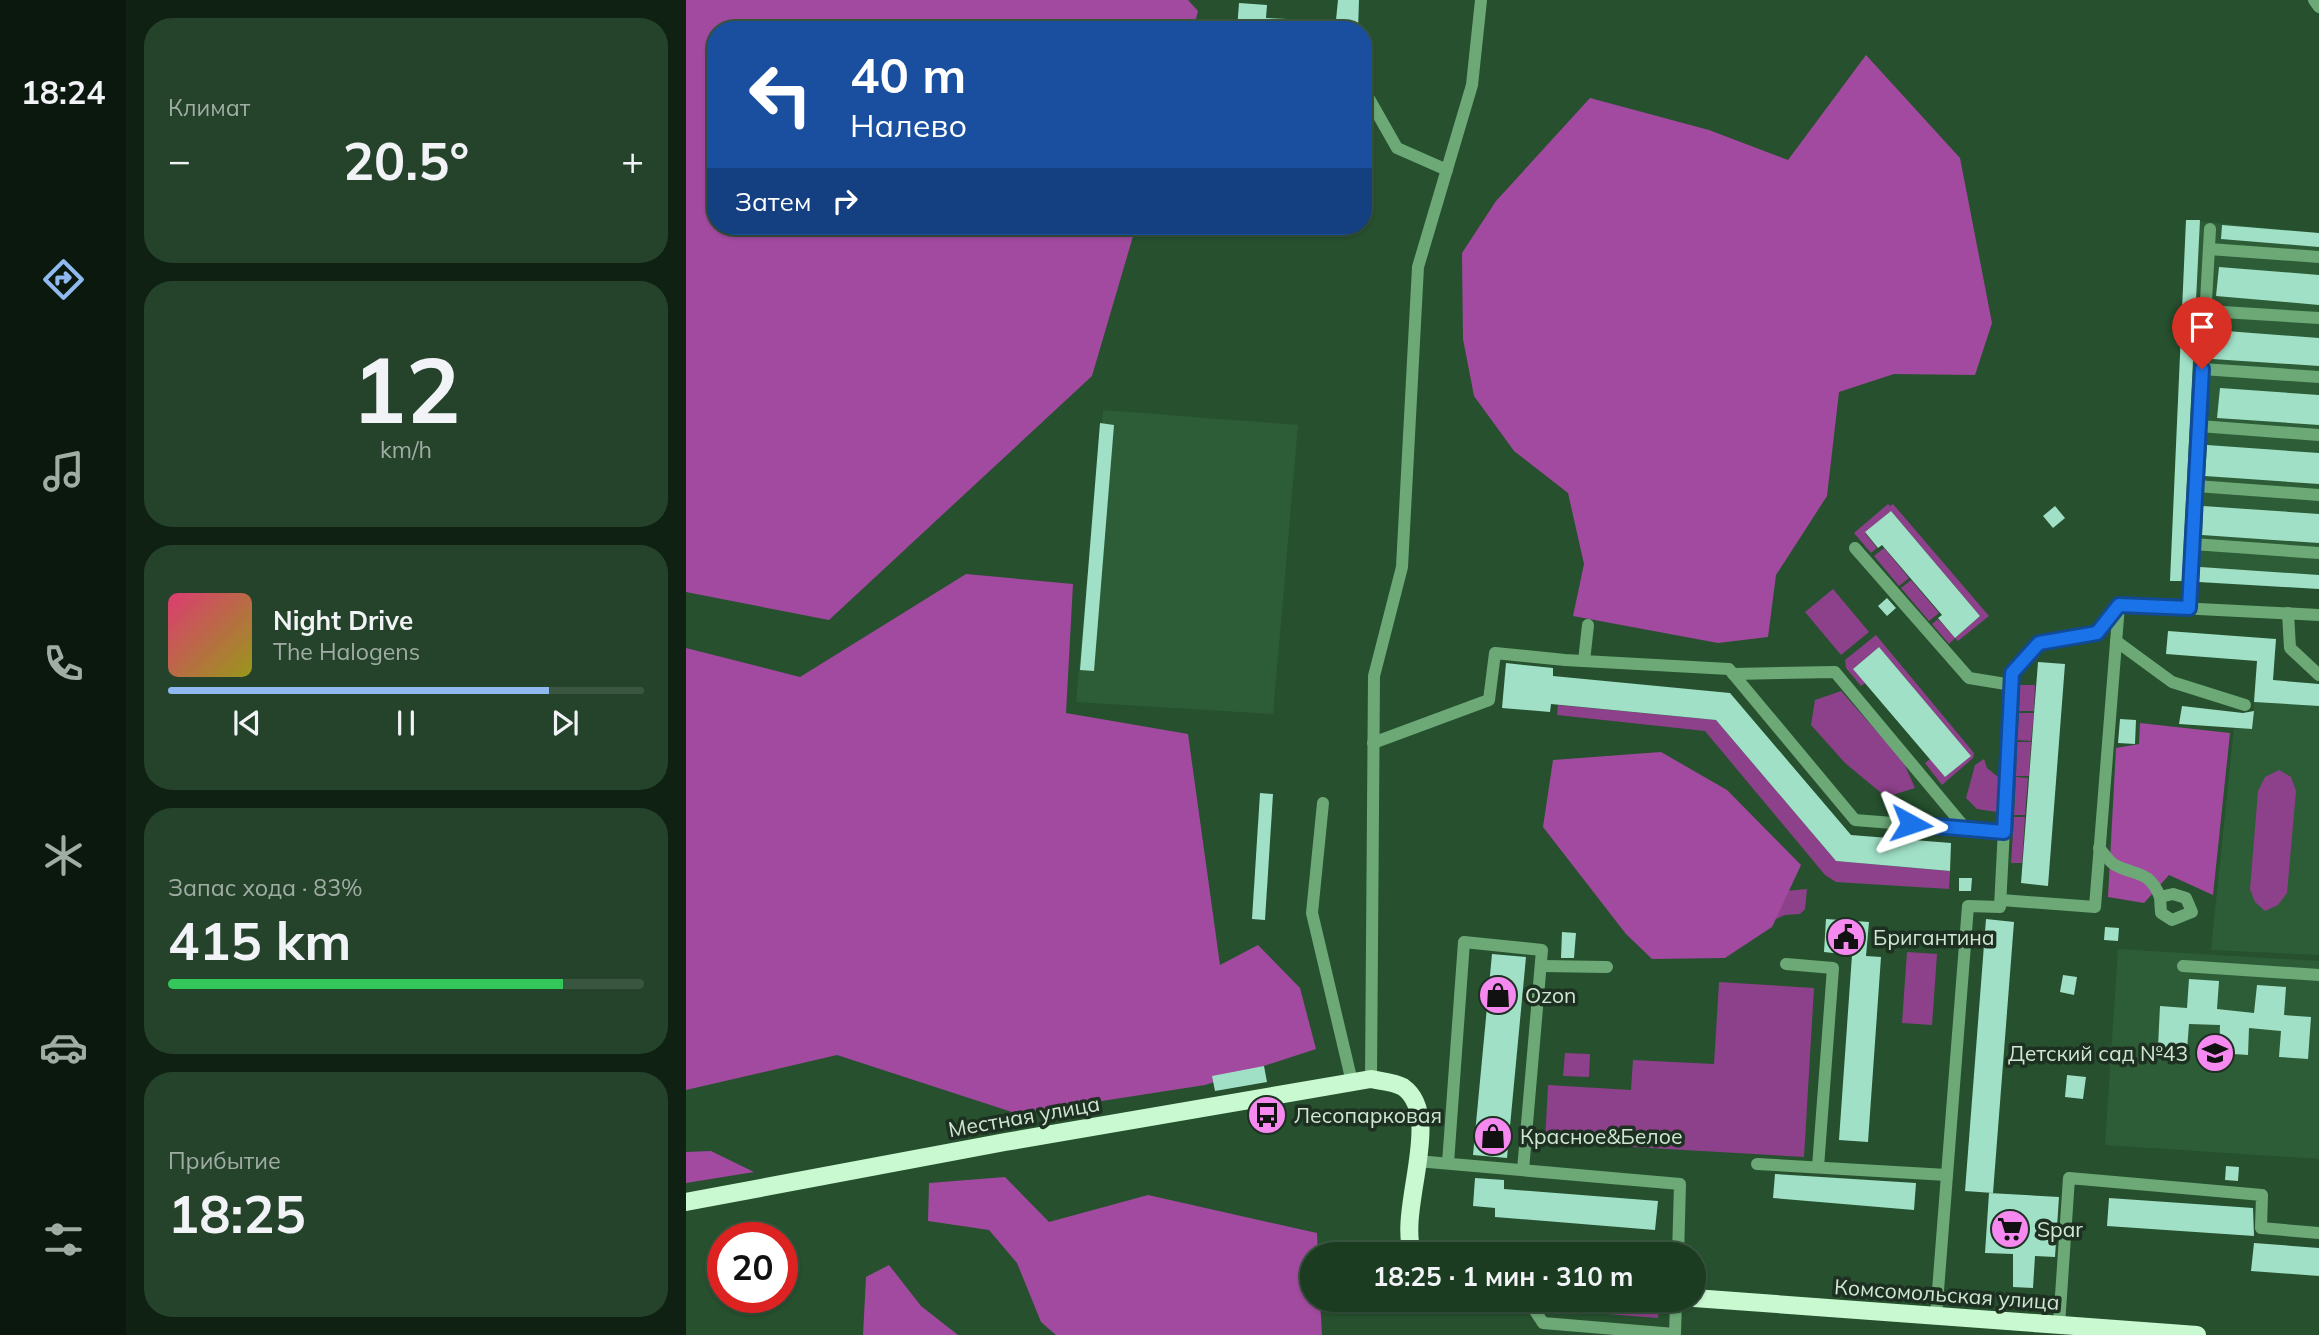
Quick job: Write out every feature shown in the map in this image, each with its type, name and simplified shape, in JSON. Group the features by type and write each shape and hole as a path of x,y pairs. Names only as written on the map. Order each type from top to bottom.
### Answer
{"main road":[{"name":"Местная улица","path":"686,1202 1005,1142 1371,1079"},
{"path":"1371,1079 1402,1086 1418,1105 1421,1124 1410,1242"},
{"name":"Комсомольская улица","path":"1706,1299 2197,1335"}],"street":[{"path":"1371,1079 1374,676 1402,567 1418,267 1472,85 1481,0"},
{"path":"2314,0 2319,7"},
{"path":"1372,105 1397,148 1447,170"},
{"path":"2189,608 2210,229"},
{"path":"2209,249 2319,257"},
{"path":"2206,311 2319,318"},
{"path":"2202,369 2319,377"},
{"path":"2199,426 2319,435"},
{"path":"2196,486 2319,495"},
{"path":"2193,544 2319,554"},
{"path":"1855,548 1969,678 2012,685"},
{"path":"2119,605 2319,615"},
{"path":"1936,1316 1968,906 2000,907 2012,673 2039,643 2097,633 2119,605"},
{"path":"2001,900 2095,907 2119,605"},
{"path":"2288,613 2290,648 2319,675"},
{"path":"1584,661 1588,625"},
{"path":"2116,641 2172,682 2245,705"},
{"path":"1373,743 1489,700 1495,653 1729,669 1855,820 2004,832"},
{"path":"1733,674 1835,672 1966,829"},
{"path":"1323,803 1312,914 1352,1082"},
{"path":"2099,848 2115,865 2144,876 2156,886 2160,897"},
{"path":"1448,1163 1465,942 1542,950 1523,1170"},
{"path":"1786,964 1833,968 1818,1167"},
{"path":"1541,965 1607,967"},
{"path":"2183,966 2319,975"},
{"path":"1417,1161 1680,1184 1678,1242"},
{"path":"1757,1164 1947,1175"},
{"path":"2059,1325 2069,1178 2262,1195 2261,1228 2319,1233"},
{"path":"1536,1312 1543,1323 1675,1335 1676,1312"}],"shaded area":[{"path":"686,0 1188,0 1198,11 1195,21 707,21 707,235 1133,235 1092,376 829,620 686,592"},
{"path":"1866,55 1960,158 1992,323 1975,375 1894,374 1839,392 1827,496 1776,575 1768,637 1718,643 1573,616 1584,564 1568,493 1514,451 1474,396 1463,339 1462,253 1496,201 1590,98 1709,130 1788,160"},
{"path":"2186,220 2319,233 2319,589 2170,581"},
{"path":"1103,410 1298,425 1273,714 1076,702"},
{"path":"1888,504 1893,504 1989,616 1958,641 1955,638 1980,616 1891,511 1865,533 1877,548 1871,553 1854,533"},
{"path":"1884,548 1909,578 1899,586 1874,556"},
{"path":"966,574 1073,584 1066,713 1188,734 1220,965 1258,945 1300,988 1316,1049 1205,1085 1018,1114 837,1055 686,1090 686,648 800,677"},
{"path":"1911,580 1939,613 1929,621 1901,588"},
{"path":"1833,589 1869,632 1841,655 1805,612"},
{"path":"1938,619 1955,638 1949,644 1932,624"},
{"path":"1876,635 1974,753 1973,758 1942,785 1925,763 1930,759 1945,777 1970,755 1879,647 1854,668 1865,683 1861,686 1846,668 1845,660"},
{"path":"2020,685 2035,685 2034,711 2019,711"},
{"path":"1841,691 1903,761 1915,788 1886,797 1845,763 1811,725 1815,700"},
{"path":"2254,702 2319,706 2319,955 2211,950 2234,728 2252,729"},
{"path":"1558,705 1716,720 1836,861 1950,871 1949,889 1836,882 1825,875 1705,731 1557,715"},
{"path":"2019,713 2034,713 2031,741 2017,740"},
{"path":"2140,723 2230,733 2213,895 2169,875 2144,903 2108,897 2116,748 2139,744"},
{"path":"2017,742 2031,742 2029,776 2016,776"},
{"path":"1661,752 1727,790 1801,865 1772,927 1725,958 1652,959 1626,934 1543,827 1553,760"},
{"path":"1984,759 1987,768 2002,780 1997,812 1977,809 1966,798 1975,765"},
{"path":"2279,770 2291,777 2296,791 2287,893 2278,905 2265,911 2255,902 2250,889 2258,791 2265,777"},
{"path":"2016,777 2028,778 2025,815 2014,815"},
{"path":"2014,817 2025,817 2022,863 2011,863"},
{"path":"1807,889 1805,909 1800,914 1785,915 1767,923 1775,892"},
{"name":"Детский сад №43","path":"2118,949 2319,961 2319,1159 2105,1145"},
{"path":"1907,952 1937,954 1932,1025 1902,1023"},
{"path":"1719,982 1814,988 1804,1157 1545,1142 1548,1085 1631,1090 1633,1060 1714,1064"},
{"path":"1565,1053 1590,1054 1589,1077 1563,1076"},
{"path":"711,1151 754,1172 686,1183 686,1152"},
{"path":"1005,1177 1049,1222 1148,1195 1317,1233 1317,1242 1300,1242 1300,1312 1321,1312 1322,1335 1056,1335 1041,1322 1017,1263 989,1230 928,1221 929,1183"},
{"path":"889,1265 921,1306 958,1335 863,1335 866,1277"},
{"path":"1581,1312 1658,1312 1658,1318"}],"building":[{"path":"1338,0 1359,0 1358,21 1336,21"},
{"path":"1239,3 1267,5 1266,18 1311,20 1311,21 1238,21"},
{"path":"2186,220 2200,220 2182,581 2170,581"},
{"path":"2222,225 2319,233 2319,247 2221,239"},
{"path":"2219,267 2319,275 2319,305 2216,296"},
{"path":"2213,330 2319,338 2319,366 2212,359"},
{"path":"2220,388 2319,395 2319,425 2217,418"},
{"path":"1100,423 1114,425 1094,671 1080,670"},
{"path":"2207,445 2319,453 2319,484 2205,476"},
{"path":"2055,506 2065,518 2053,528 2043,516"},
{"path":"2203,506 2319,514 2319,543 2202,535"},
{"path":"1891,511 1980,616 1955,638 1938,618 1942,615 1882,545 1878,548 1865,532"},
{"path":"2200,567 2319,575 2319,589 2199,582"},
{"path":"1887,598 1896,608 1887,616 1878,606"},
{"path":"2168,631 2276,639 2273,680 2319,684 2319,706 2254,702 2257,661 2166,654"},
{"path":"1879,647 1971,756 1945,777 1853,669"},
{"path":"2038,662 2065,664 2048,886 2021,883"},
{"path":"1506,663 1553,668 1553,676 1730,693 1851,835 1951,843 1950,871 1836,861 1716,720 1551,704 1550,712 1502,708"},
{"path":"2182,706 2243,713 2254,711 2252,729 2179,724"},
{"path":"2120,719 2136,720 2135,744 2118,743"},
{"path":"1260,793 1273,794 1265,920 1252,919"},
{"path":"1959,878 1972,878 1971,891 1959,891"},
{"path":"1826,919 1869,922 1866,956 1881,957 1868,1142 1839,1140 1852,955 1824,952"},
{"path":"1986,919 2014,922 1993,1193 1965,1191"},
{"path":"2105,927 2119,928 2118,941 2104,940"},
{"path":"1562,932 1576,933 1574,958 1561,958"},
{"path":"1492,954 1526,957 1507,1158 1473,1155"},
{"path":"2063,975 2077,977 2074,995 2060,992"},
{"path":"2189,979 2219,981 2217,1009 2254,1013 2257,985 2286,987 2284,1015 2311,1017 2308,1059 2279,1057 2281,1031 2249,1028 2248,1055 2219,1053 2220,1025 2189,1024 2187,1050 2158,1047 2160,1006 2187,1008"},
{"path":"1264,1066 1267,1082 1215,1091 1212,1076"},
{"path":"2067,1075 2086,1077 2083,1099 2065,1097"},
{"path":"2226,1166 2239,1167 2238,1181 2225,1180"},
{"path":"1775,1174 1916,1183 1914,1210 1773,1198"},
{"path":"1475,1178 1504,1180 1504,1189 1658,1201 1655,1230 1495,1217 1495,1208 1473,1206"},
{"path":"1989,1193 2059,1197 2055,1257 2035,1256 2033,1288 2013,1287 2013,1254 1985,1253"},
{"path":"2109,1198 2253,1208 2254,1236 2107,1226"},
{"path":"2254,1243 2319,1248 2319,1276 2251,1271"}],"place":[{"name":"Бригантина","path":"1846,937"},
{"name":"Ozon","path":"1498,995"},
{"name":"Детский сад №43","path":"2215,1053"},
{"name":"Лесопарковая","path":"1267,1115"},
{"name":"Красное&Белое","path":"1493,1136"},
{"name":"Spar","path":"2010,1229"}],"route":[{"path":"1911,824 2004,832 2012,673 2039,643 2097,633 2119,605 2189,608 2202,369"}]}
